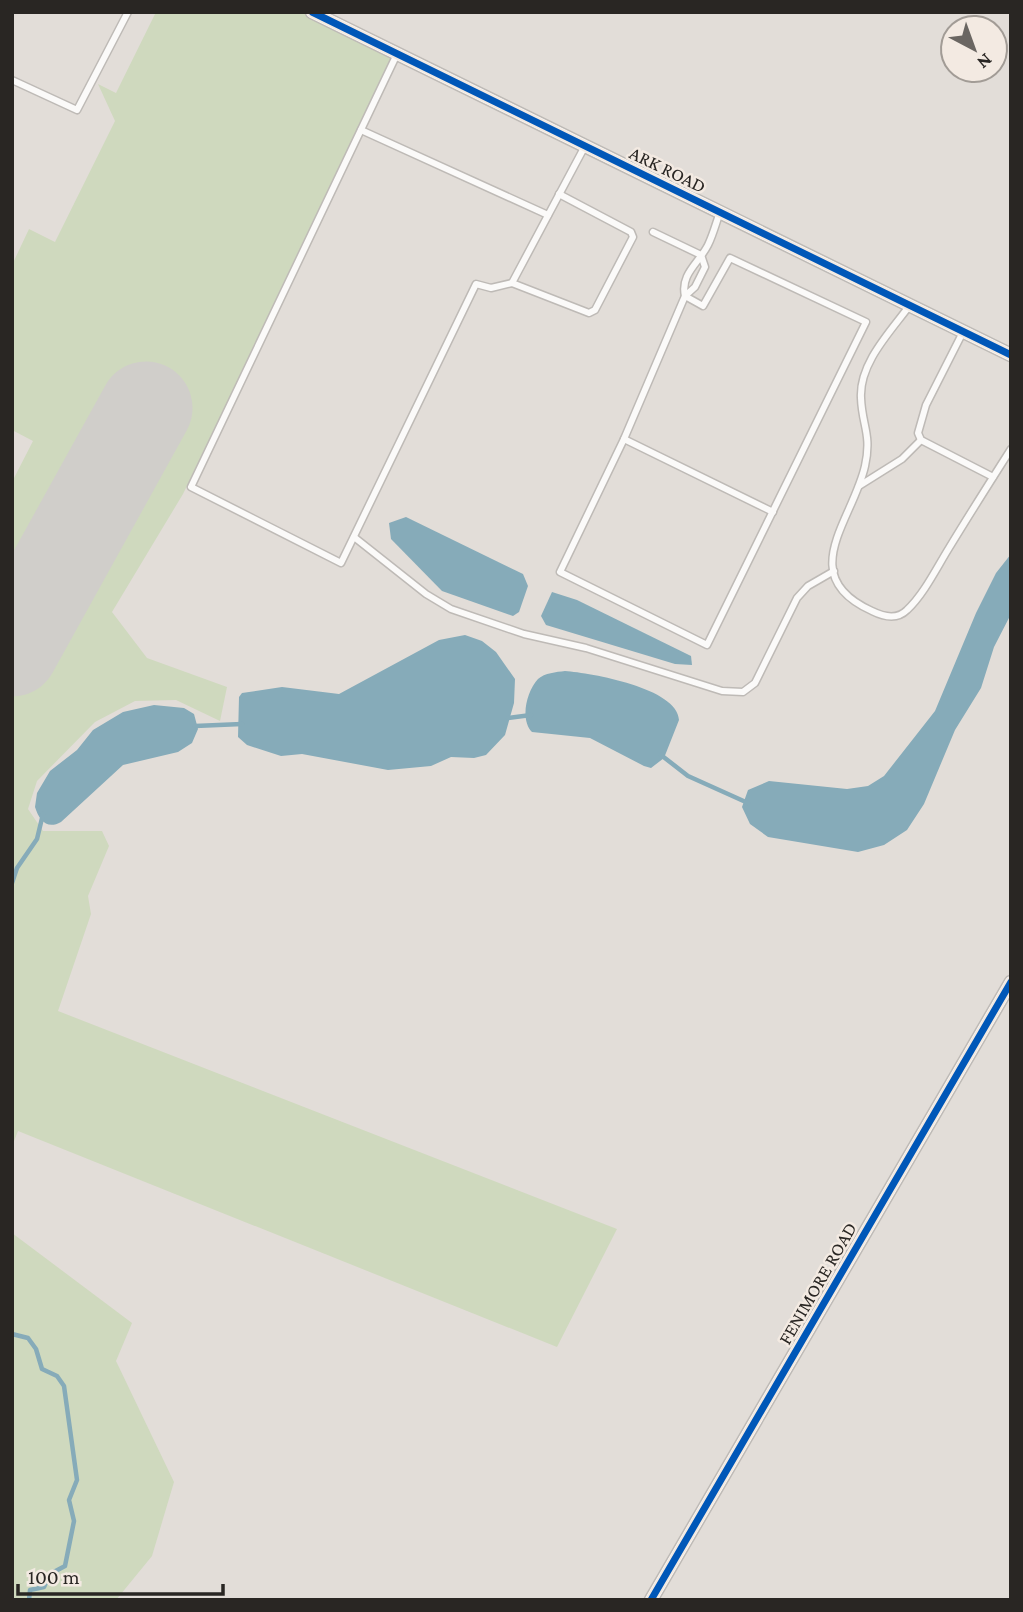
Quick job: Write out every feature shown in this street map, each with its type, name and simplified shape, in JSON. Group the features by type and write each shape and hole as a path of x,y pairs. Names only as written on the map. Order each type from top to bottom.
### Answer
{"street":[{"name":"ARK ROAD","path":"312,12 1011,355"},
{"name":"FENIMORE ROAD","path":"651,1600 1011,982"}],"lane":[{"path":"12,80 77,110 128,12"},
{"path":"397,54 191,487 341,563 476,284 491,288 512,283 590,313 595,310 633,237 631,232 559,194"},
{"path":"361,130 548,215"},
{"path":"512,283 585,146"},
{"path":"653,232 701,255 705,267 695,287 685,296 624,439 560,572 707,645 866,322 730,258 703,306 685,296 683,286 701,255 720,212"},
{"path":"910,305 884,339 863,376 860,395 869,434 868,448 859,486 843,516 837,535 834,571 835,582 845,597 891,618 905,612 933,573 1011,449"},
{"path":"963,331 926,405 918,433 921,440 993,477"},
{"path":"624,439 773,512"},
{"path":"859,486 902,459 921,440"},
{"path":"354,537 426,594 451,609 524,634 586,648 722,691 743,692 755,683 797,598 808,586 834,571"}],"green space":[{"path":"156,12 313,12 399,55 183,494 112,612 147,658 227,687 220,721 176,700 135,701 95,722 37,781 28,809 43,831 102,831 109,846 88,896 91,914 58,1011 617,1229 557,1347 18,1131 12,1146 12,482 33,441 12,430 12,265 29,229 55,242 115,121 98,84 116,93"},
{"path":"12,1233 132,1323 116,1361 174,1482 152,1556 116,1600 12,1600"}],"water":[{"path":"406,517 523,574 528,586 519,612 513,616 442,591 391,539 389,523"},
{"path":"1011,554 1011,614 994,647 981,688 955,730 924,804 907,830 884,845 858,852 768,837 750,824 742,807 748,790 769,781 847,789 868,786 884,776 935,711 976,613 996,573"},
{"path":"552,592 577,600 691,656 692,665 675,664 546,625 541,616"},
{"path":"465,635 482,641 496,652 515,679 514,703 505,735 486,755 474,758 451,757 431,766 388,770 302,754 281,756 247,745 238,737 239,697 242,693 282,687 339,694 439,640"},
{"path":"565,671 631,684 664,699 675,709 679,720 664,758 651,768 590,738 532,732 525,713 534,685 544,675"},
{"path":"154,705 184,708 194,714 198,729 192,743 178,752 123,765 61,822 52,825 41,820 35,807 37,793 50,771 77,750 93,730 123,712"}],"waterway":[{"path":"508,718 531,715"},
{"path":"195,726 242,724"},
{"path":"661,755 688,776 748,803"},
{"path":"12,883 17,868 37,839 43,814"},
{"path":"12,1334 28,1338 36,1349 42,1369 57,1376 64,1386 77,1480 69,1500 74,1521 65,1566 50,1574 44,1587 30,1590 29,1600"}],"runway":[{"path":"12,650 146,408"}],"cycle path":[{"path":"312,12 1011,355"},
{"path":"651,1600 1011,982"}]}
